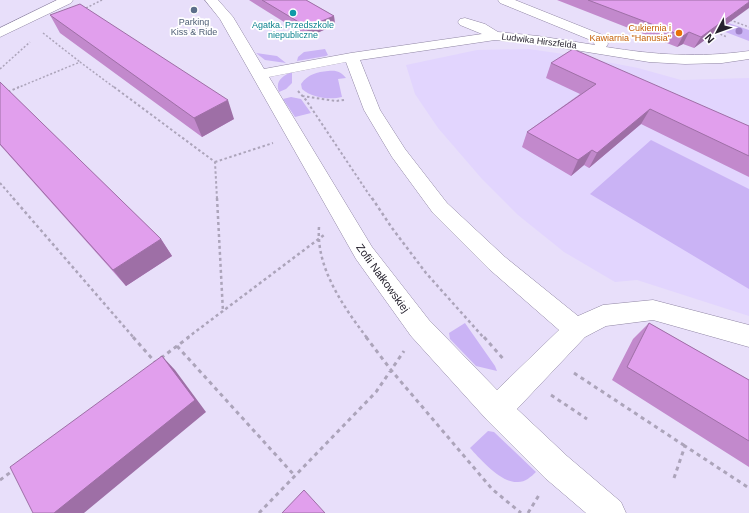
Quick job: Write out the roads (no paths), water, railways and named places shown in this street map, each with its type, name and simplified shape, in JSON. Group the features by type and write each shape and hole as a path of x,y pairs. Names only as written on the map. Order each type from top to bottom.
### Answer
{"street":[{"path":"0,33 67,0"},
{"name":"Zofii Nałkowskiej","path":"211,0 226,16 364,252 420,328 497,410 556,467 610,513"},
{"path":"504,0 600,39 602,50"},
{"path":"465,22 495,36"},
{"name":"Ludwika Hirszfelda","path":"259,74 351,57 495,36 538,40 649,58 685,60 722,59 749,55"},
{"path":"351,57 372,110 398,153 440,208 497,263 576,329"},
{"path":"497,410 576,329 603,316 653,310 749,336"}],"place":[{"name":"Parking Kiss & Ride","path":"194,10"},
{"name":"Agatka. Przedszkole niepubliczne","path":"293,13"},
{"name":"Cukiernia i Kawiarnia \"Hanusia\"","path":"679,33"}]}
